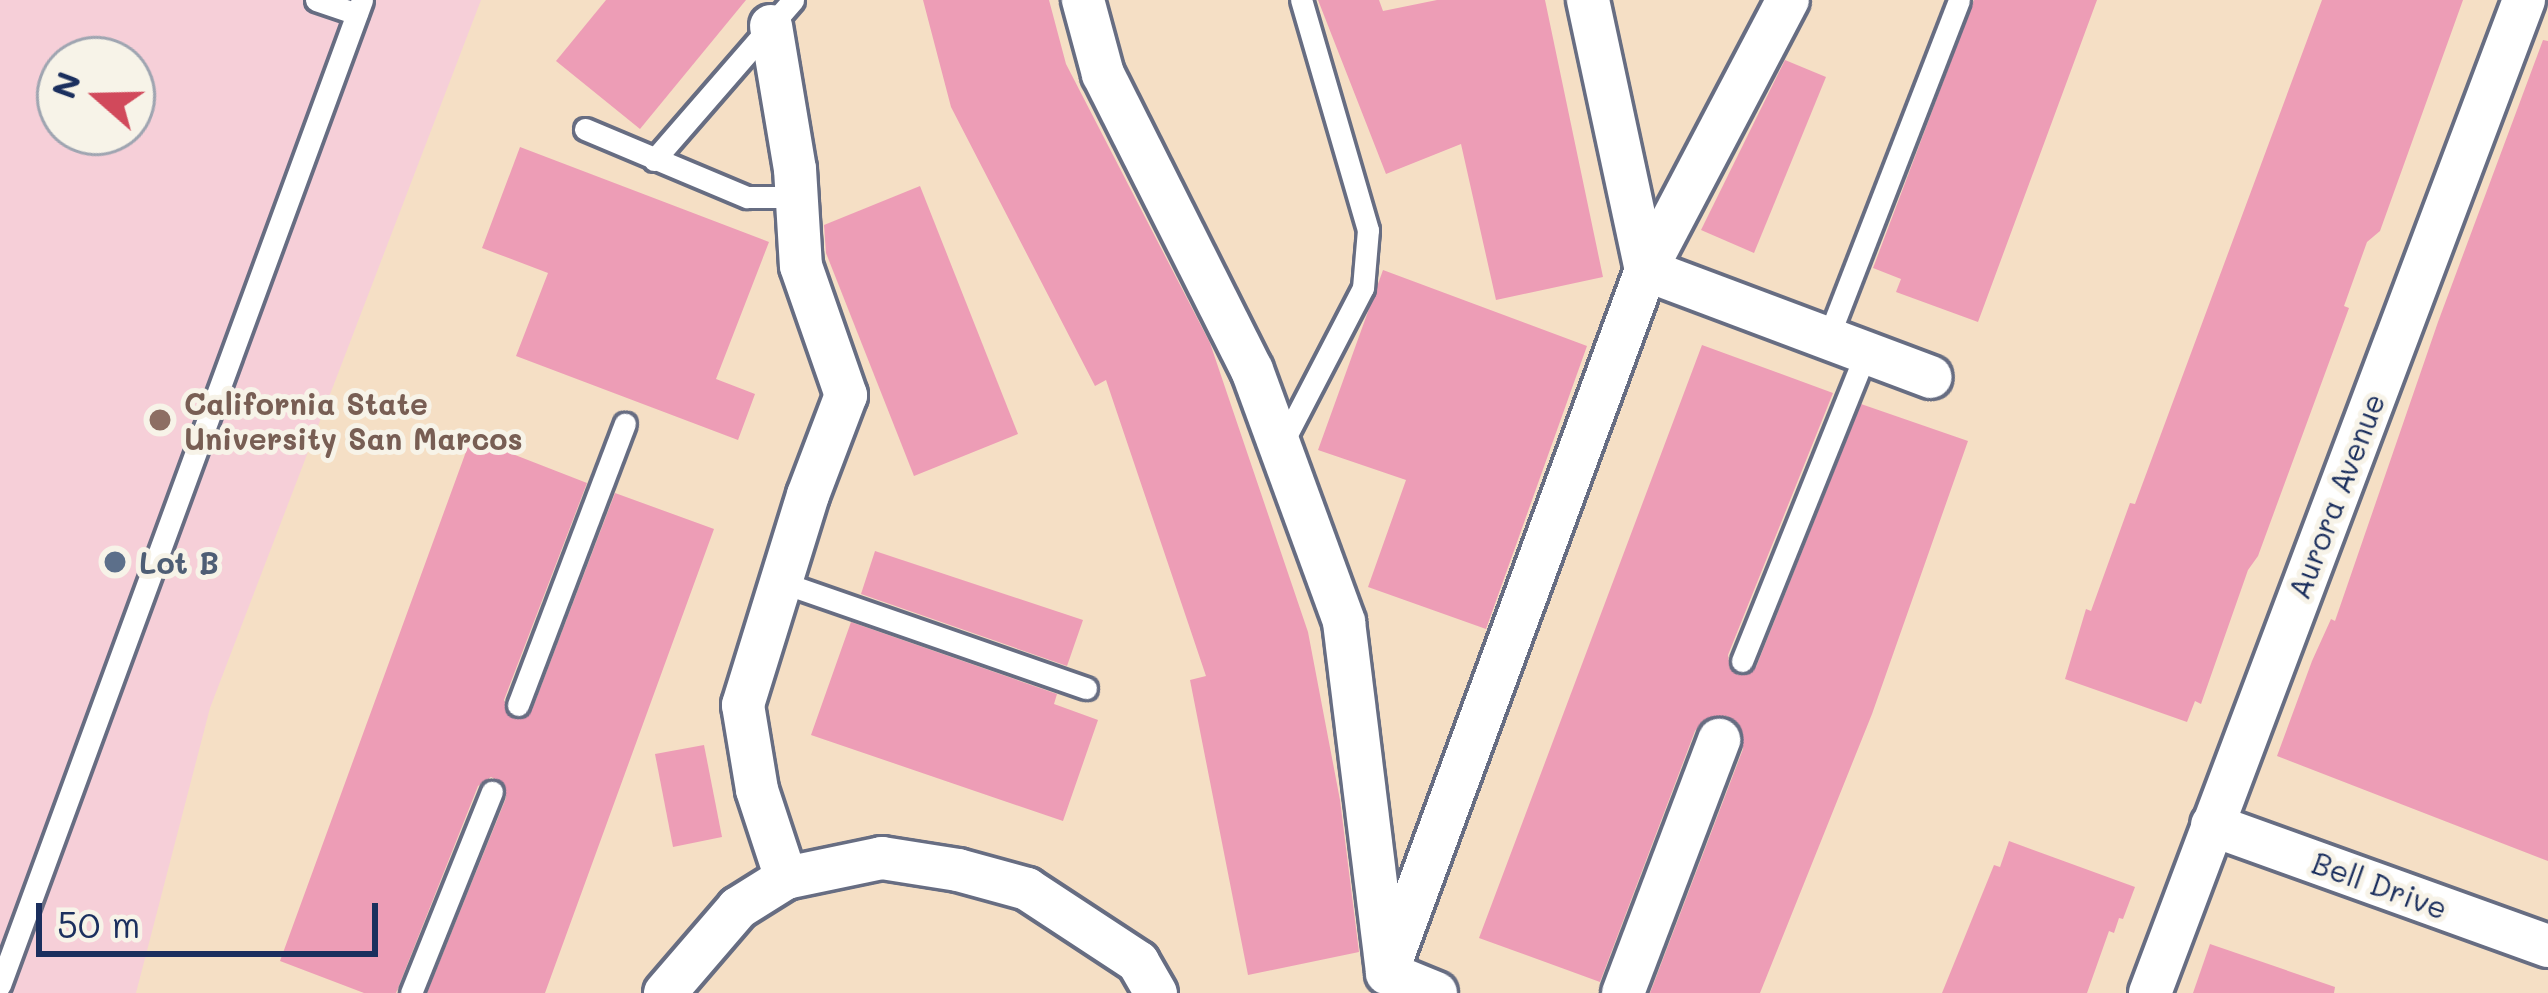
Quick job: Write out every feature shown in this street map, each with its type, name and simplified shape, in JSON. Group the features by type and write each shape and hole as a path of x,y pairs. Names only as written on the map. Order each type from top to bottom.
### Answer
{"street":[{"path":"1083,0 1103,74 1252,370 1344,622 1377,983"},
{"path":"1588,0 1646,270"},
{"path":"1377,983 1646,270 1788,0"},
{"name":"Aurora Avenue","path":"2150,993 2524,0"},
{"path":"782,13 801,266 846,395 743,705 757,790 787,878"},
{"path":"1646,270 1931,377"},
{"path":"1623,993 1719,740"},
{"name":"Bell Drive","path":"2212,825 2548,946"},
{"path":"665,993 738,908 787,878 883,858 958,870 1027,889 1138,962 1156,993"},
{"path":"1377,983 1436,993"}],"lane":[{"path":"0,985 359,7 316,0"},
{"path":"1280,447 1364,288 1368,230 1301,0"},
{"path":"1742,661 1959,0"},
{"path":"654,160 782,13"},
{"path":"585,129 747,197 797,196"},
{"path":"518,705 625,424"},
{"path":"781,582 1086,688"},
{"path":"411,993 492,792"}],"shaded area":[{"name":"California State University San Marcos","path":"0,0 481,0 210,708 136,993 0,993"}],"building":[{"path":"606,0 746,0 640,129 556,61"},
{"path":"923,0 1049,0 1066,64 1210,343 1308,632 1340,800 1359,952 1248,975 1190,680 1206,676 1106,380 1095,386 951,107"},
{"path":"1318,0 1379,0 1383,11 1437,0 1545,0 1603,277 1496,300 1461,144 1386,174"},
{"path":"1974,0 2097,0 1978,322 1896,292 1901,279 1873,268"},
{"path":"2322,0 2463,0 2380,231 2367,242 2344,306 2349,308 2258,556 2248,570 2201,704 2195,701 2187,722 2065,679 2086,609 2091,611 2130,503 2135,504"},
{"path":"2543,40 2548,41 2548,861 2277,756 2312,661 2331,619 2335,621 2438,322"},
{"path":"1785,60 1826,77 1754,253 1701,230"},
{"path":"520,147 769,242 716,379 755,394 738,440 516,356 548,273 482,248"},
{"path":"920,186 1018,434 914,476 826,253 824,225"},
{"path":"1383,270 1587,346 1486,629 1368,587 1406,480 1318,450"},
{"path":"1702,345 1833,393 1728,655 1730,669 1738,675 1756,667 1861,404 1968,441 1872,714 1760,993 1650,993 1743,749 1739,725 1727,716 1704,720 1695,731 1600,982 1479,938"},
{"path":"471,438 587,483 504,700 512,718 522,719 532,710 615,493 714,529 545,993 427,993 506,798 504,784 491,777 478,786 396,993 364,993 280,961"},
{"path":"875,551 1083,620 1067,666 861,594"},
{"path":"851,622 1057,694 1054,704 1098,720 1063,821 811,735"},
{"path":"704,745 722,837 673,847 655,754"},
{"path":"2009,841 2135,887 2123,919 2119,918 2114,933 2109,931 2087,993 1942,993 1994,865 2000,867"},
{"path":"2210,944 2335,987 2334,993 2193,993"}],"place":[{"name":"California State University San Marcos","path":"160,420"},
{"name":"Lot B","path":"115,562"}]}
